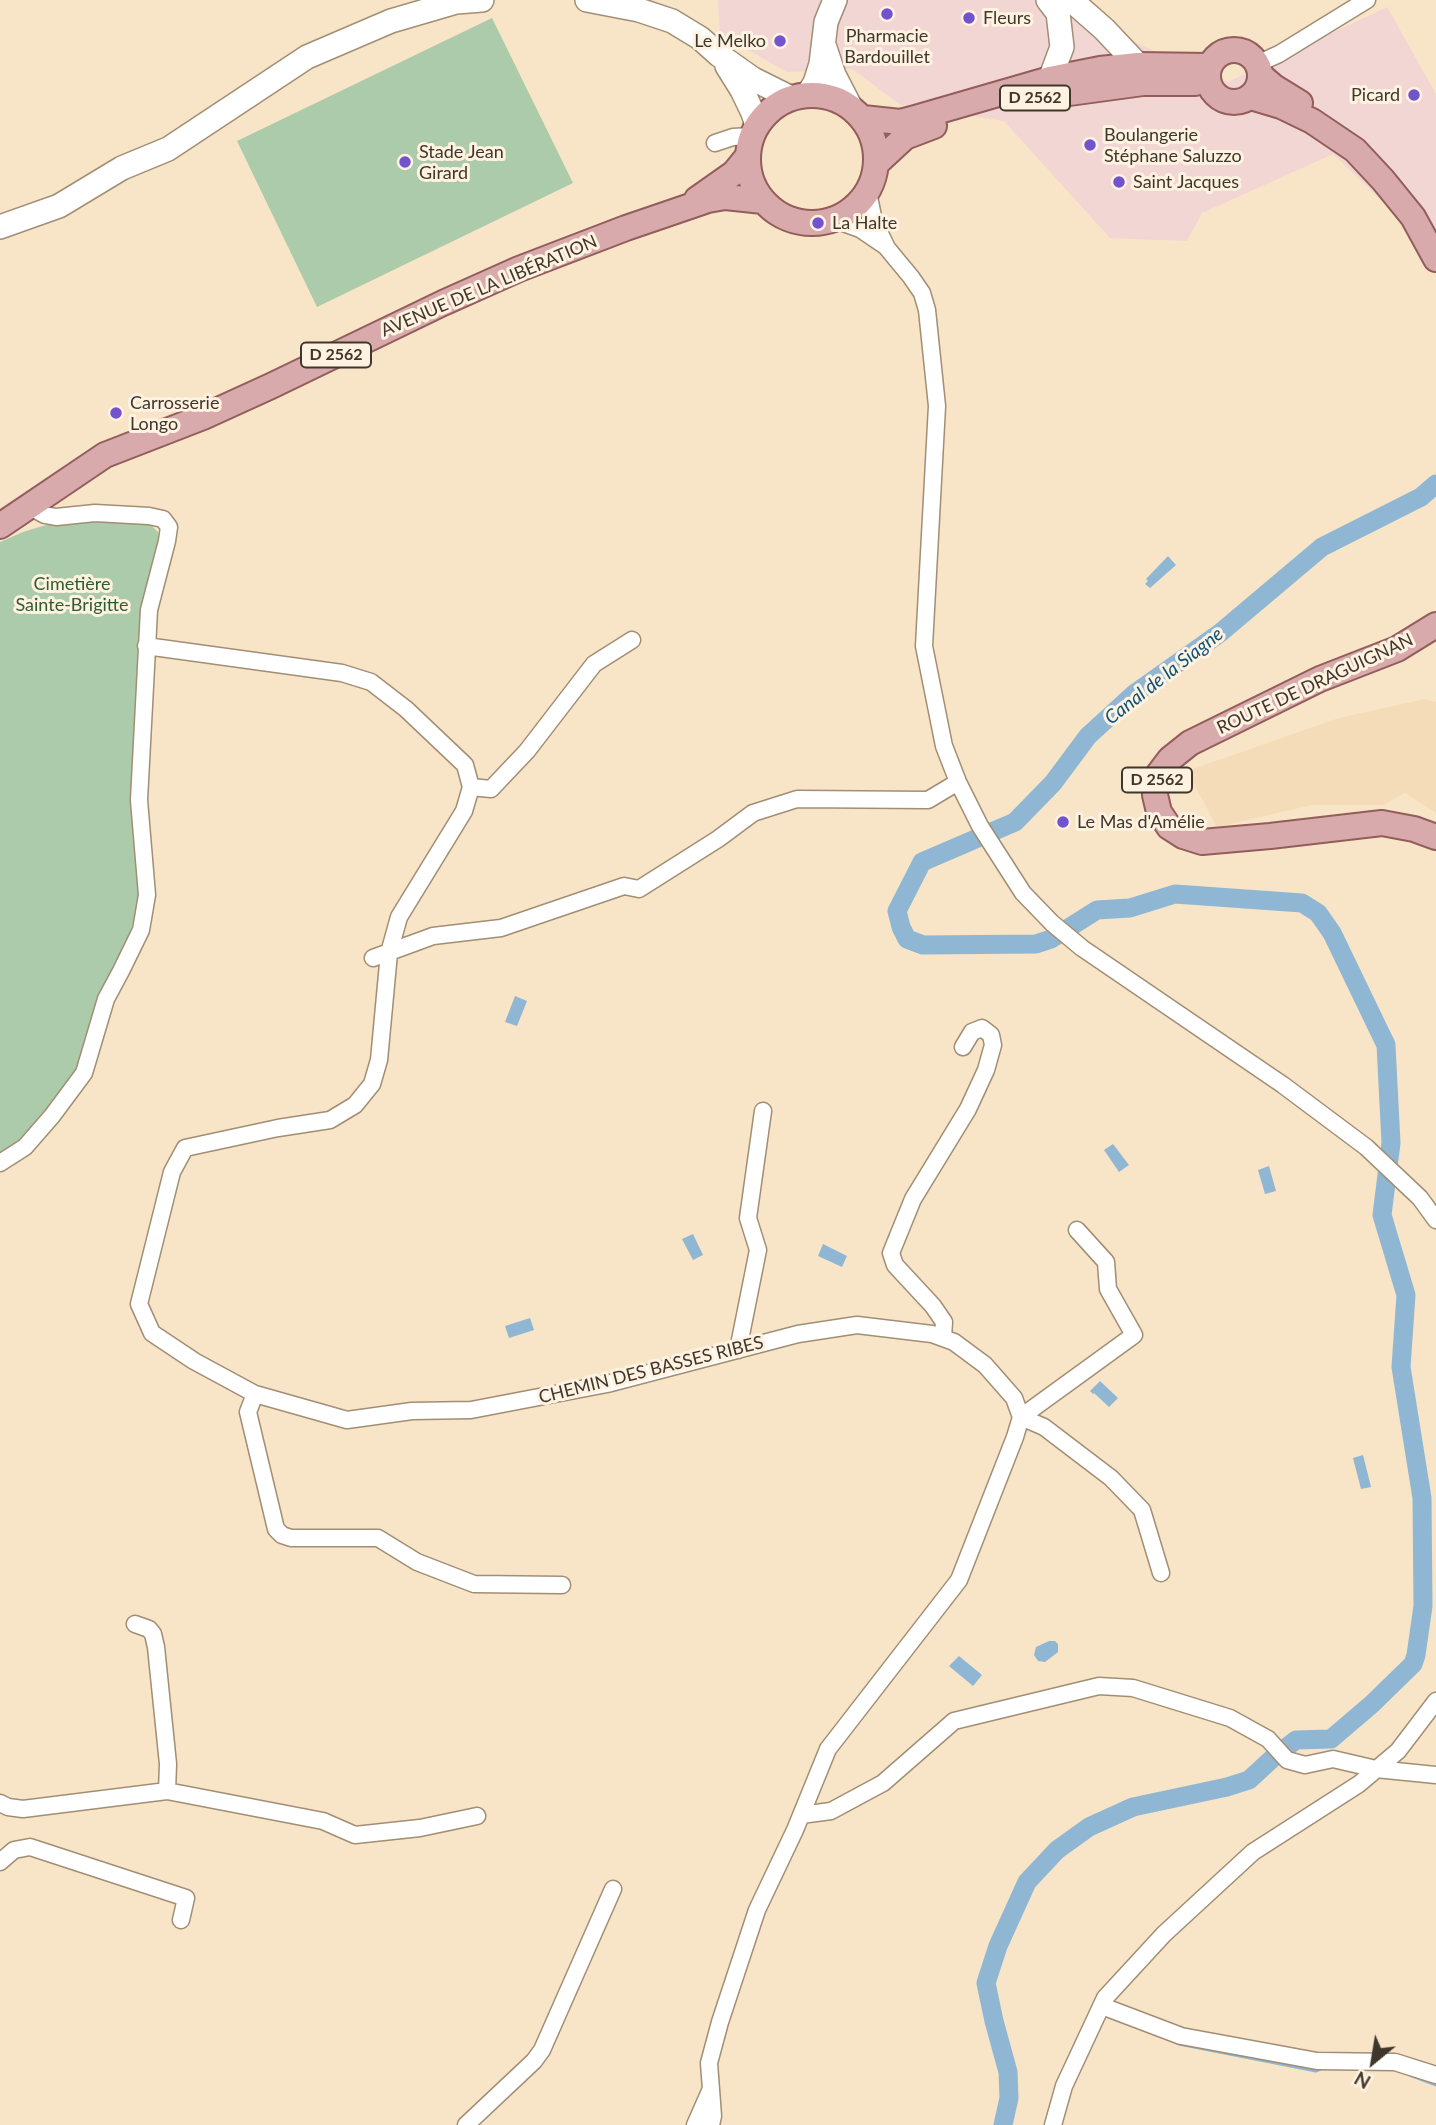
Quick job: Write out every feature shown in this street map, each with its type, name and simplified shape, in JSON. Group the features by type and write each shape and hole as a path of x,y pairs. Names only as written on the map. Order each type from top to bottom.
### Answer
{"main road":[{"path":"1256,79 1238,102 1224,101 1214,94 1209,75 1214,59 1228,50 1245,52 1256,79 1281,106 1312,121 1355,150 1383,180 1413,217 1436,259"},
{"name":"D 2562","path":"857,112 900,122 1050,79 1138,65 1209,75"},
{"name":"D 2562","path":"877,163 905,137 981,110 1072,91 1209,75"},
{"path":"1256,79 1317,112 1358,140 1407,188 1436,232"},
{"path":"799,96 830,97 857,112 871,131 876,145 877,163 868,192 854,209 835,220 803,223 788,219 763,201 749,173 752,140 766,114 777,104 799,96"},
{"name":"AVENUE DE LA LIBÉRATION","path":"684,207 734,173 752,140"},
{"name":"AVENUE DE LA LIBÉRATION","path":"0,526 105,455 203,417 443,303 519,270 684,207 725,197 763,201"},
{"name":"ROUTE DE DRAGUIGNAN","path":"1436,625 1397,649 1320,679 1190,743 1170,759 1157,776 1155,795 1159,812 1169,827 1183,836 1202,842 1382,823 1414,829 1436,837"}],"street":[{"path":"0,227 59,206 122,168 168,149 307,57 391,21 456,2 482,0"},
{"path":"587,0 639,9 672,21 700,38 753,79 799,96 818,74 826,22 835,0"},
{"path":"1256,79 1279,54 1367,0"},
{"path":"1059,4 1104,29 1138,65"},
{"path":"1050,79 1062,47 1059,4"},
{"path":"823,43 834,75 857,112"},
{"path":"715,143 733,137 752,140 753,113 742,90 719,55"},
{"path":"868,192 874,221 887,248 922,293 927,310 937,406 924,646 944,746 965,798 994,850 1023,893 1052,923 1082,948 1283,1084 1366,1147 1420,1198 1436,1220"},
{"path":"835,220 860,229 887,248"},
{"path":"0,1164 25,1147 84,1073 106,999 141,930 148,895 139,800 146,646 149,610 169,527 163,519 149,516 95,513 56,516 45,515 30,507"},
{"path":"146,646 342,673 371,682 406,709 464,765 471,787 491,789 527,751 594,664 632,640"},
{"path":"373,958 433,936 501,928 624,886 639,889 753,813 797,799 928,800 958,782"},
{"name":"CHEMIN DES BASSES RIBES","path":"471,787 464,810 399,916 389,953 379,1060 372,1084 355,1105 330,1120 185,1148 172,1172 139,1304 152,1333 194,1362 255,1394 347,1420 412,1411 471,1410 604,1385 798,1334 857,1325 910,1331 943,1337 954,1342 985,1365 1014,1398 1021,1417"},
{"path":"943,1337 944,1322 895,1265 891,1253 913,1199 968,1109 986,1070 993,1045 990,1035 982,1028 972,1032 962,1047"},
{"path":"738,1350 758,1250 748,1218 763,1111"},
{"path":"711,2125 713,2116 709,2063 720,2022 757,1910 828,1749 959,1580 1021,1417 1134,1335 1108,1289 1106,1262 1077,1230"},
{"path":"255,1394 248,1412 276,1529 282,1535 291,1538 378,1538 417,1562 474,1584 562,1585"},
{"path":"1021,1417 1044,1427 1100,1469 1142,1510 1161,1573"},
{"path":"135,1624 149,1629 156,1647 169,1764 167,1791"},
{"path":"801,1815 831,1811 883,1783 954,1721 1099,1686 1133,1688 1230,1718 1269,1739 1287,1760 1305,1765 1333,1759 1376,1769 1436,1774"},
{"path":"1053,2125 1064,2086 1105,1998 1164,1934 1253,1852 1359,1784 1398,1751 1436,1701"},
{"path":"0,1803 23,1809 167,1791 323,1821 355,1835 420,1828 477,1816"},
{"path":"0,1862 14,1850 30,1847 186,1898 181,1920"},
{"path":"466,2125 534,2061 542,2050 613,1889"},
{"path":"1102,2006 1181,2036 1317,2061 1395,2062 1436,2075"},
{"path":"695,2125 711,2089"}],"shaded area":[{"path":"718,0 1035,0 1228,82 1387,7 1436,94 1436,253 1333,154 1202,213 1187,241 1110,238 1004,121 901,105 852,69 787,72 720,34"},
{"path":"1425,699 1436,702 1436,813 1405,793 1383,805 1312,805 1217,827 1187,771 1339,718"}],"green space":[{"name":"Stade Jean Girard","path":"492,18 573,183 317,307 237,141"},
{"name":"Cimetière Sainte-Brigitte","path":"97,519 147,521 158,532 160,542 141,891 127,945 79,1070 35,1129 16,1147 0,1156 0,542 46,525"}],"water":[{"path":"1168,556 1176,565 1150,588 1145,584 1148,581 1146,579"},
{"path":"515,996 527,1001 517,1026 505,1022"},
{"path":"1113,1144 1129,1165 1119,1172 1104,1150"},
{"path":"1269,1166 1276,1191 1265,1194 1258,1170"},
{"path":"693,1234 703,1255 693,1260 682,1239"},
{"path":"823,1244 847,1256 842,1267 818,1256"},
{"path":"530,1318 534,1330 509,1338 505,1326"},
{"path":"1100,1381 1118,1398 1109,1407 1090,1391"},
{"path":"1363,1455 1371,1487 1361,1489 1353,1458"},
{"path":"1049,1641 1058,1644 1058,1652 1045,1662 1038,1661 1034,1655 1036,1647"},
{"path":"959,1656 982,1675 973,1686 949,1666"}],"waterway":[{"name":"Canal de la Siagne","path":"1003,2125 1009,2098 1008,2072 986,1983 998,1946 1027,1882 1057,1850 1089,1827 1133,1807 1249,1780 1296,1740 1331,1739 1413,1664 1423,1606 1422,1498 1401,1367 1406,1295 1382,1215 1391,1143 1386,1045 1332,933 1318,913 1302,903 1175,894 1130,908 1097,910 1051,939 1036,944 923,945 907,939 897,911 922,862 1015,822 1053,783 1088,736 1134,694 1220,633 1322,547 1421,497 1436,484"},
{"path":"1179,2043 1316,2070 1323,2067"},
{"path":"1412,2075 1436,2084"}],"place":[{"name":"Pharmacie Bardouillet","path":"887,14"},
{"name":"Fleurs","path":"969,18"},
{"name":"Le Melko","path":"780,41"},
{"name":"Picard","path":"1414,95"},
{"name":"Boulangerie Stéphane Saluzzo","path":"1090,145"},
{"name":"Stade Jean Girard","path":"405,162"},
{"name":"Saint Jacques","path":"1119,182"},
{"name":"La Halte","path":"818,223"},
{"name":"Carrosserie Longo","path":"116,413"},
{"name":"Le Mas d'Amélie","path":"1063,822"}]}
